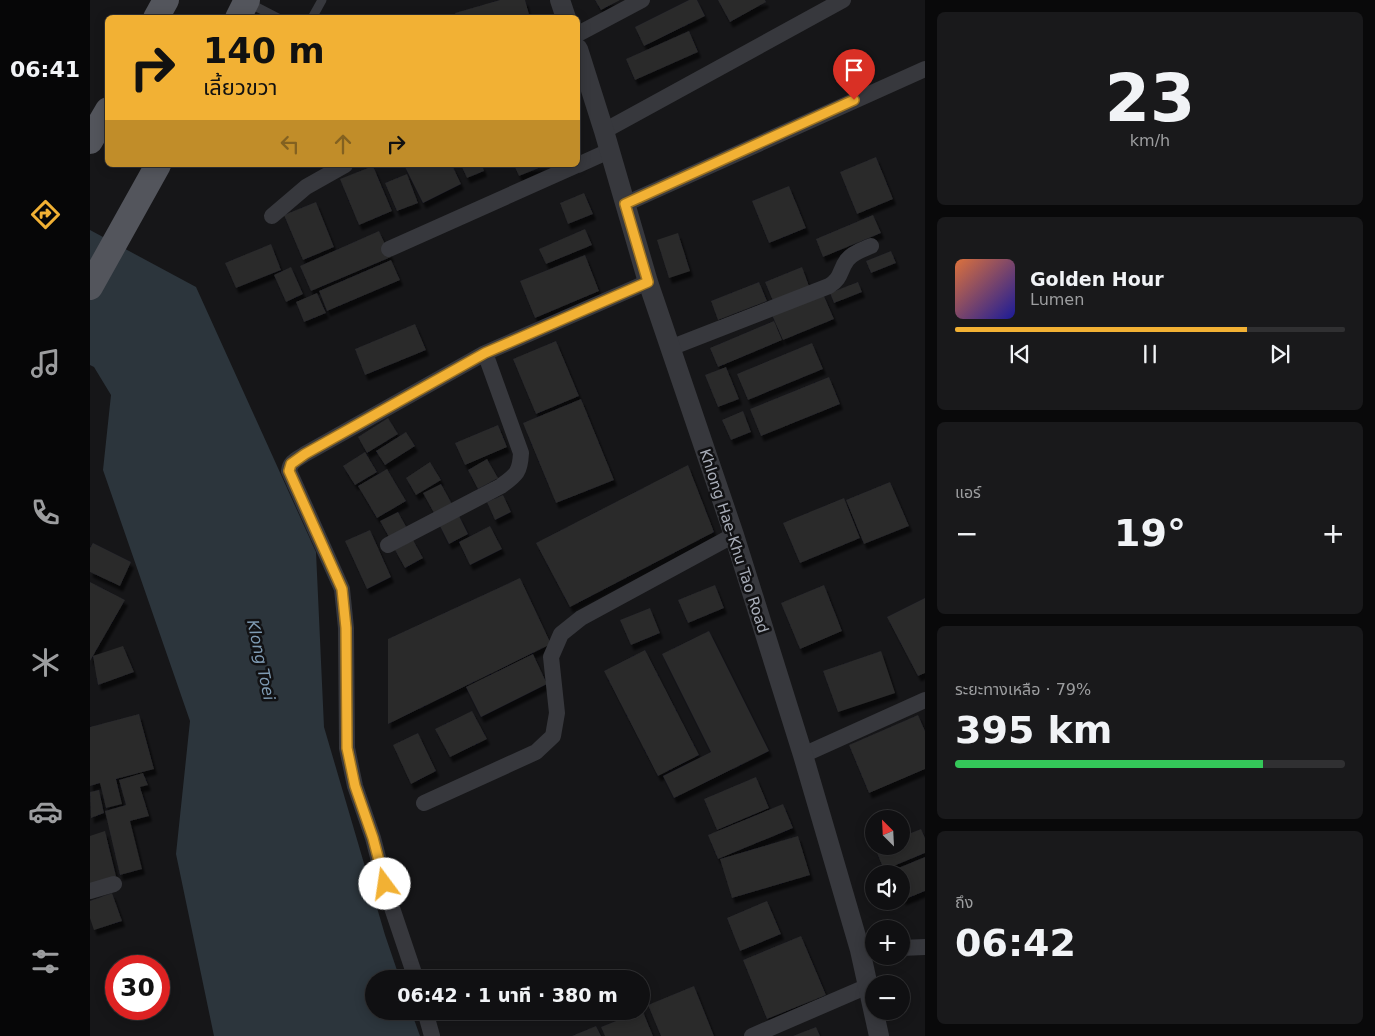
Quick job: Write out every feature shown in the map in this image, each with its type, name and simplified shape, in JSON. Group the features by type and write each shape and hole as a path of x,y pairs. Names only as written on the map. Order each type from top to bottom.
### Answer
{"main road":[{"path":"158,15 166,0"},
{"path":"90,141 105,115"},
{"path":"90,287 157,167"}],"street":[{"path":"560,0 565,15"},
{"path":"580,33 642,0"},
{"path":"604,131 843,0"},
{"name":"Khlong Hae-Khu Tao Road","path":"580,61 604,131 648,282 734,535 865,943"},
{"path":"625,204 925,68"},
{"path":"580,164 609,151"},
{"path":"272,216 306,187 341,167"},
{"path":"389,249 573,167"},
{"path":"670,348 829,286 840,277 848,258 871,246"},
{"path":"413,970 389,899 373,838 355,786 347,748 346,628 342,589 289,469 293,462 305,454 485,353 648,282"},
{"path":"388,545 501,486 516,475 521,453 485,353"},
{"path":"424,803 536,752 553,736 558,713 550,657 561,634 581,618 734,535"},
{"path":"803,754 925,700"},
{"path":"90,891 114,884"},
{"path":"910,948 925,947"},
{"path":"752,1036 865,987"},
{"path":"428,1020 432,1036"},
{"name":"Khlong Hae-Khu Tao Road","path":"875,1020 879,1036"}],"lane":[{"path":"314,15 322,0"},
{"path":"244,6 270,15"}],"water":[{"name":"Klong Toei","path":"90,230 196,287 316,552 324,727 397,970 365,970 365,1020 414,1020 420,1036 214,1036 176,854 190,721 103,470 111,395 94,367 90,365"}],"building":[{"path":"500,0 525,0 529,15 456,15 455,13"},
{"path":"595,0 620,0 601,10"},
{"path":"689,0 697,0 705,16 644,46 635,27"},
{"path":"718,0 765,0 766,2 730,22"},
{"path":"689,31 698,52 635,80 626,59"},
{"path":"876,157 893,199 857,214 840,172"},
{"path":"373,167 392,211 359,225 340,179"},
{"path":"405,167 453,167 461,184 423,203"},
{"path":"462,167 483,167 484,171 467,178"},
{"path":"515,167 541,167 519,176"},
{"path":"407,174 418,203 397,211 385,183"},
{"path":"789,186 806,228 769,243 752,201"},
{"path":"584,193 593,214 568,224 560,203"},
{"path":"316,202 334,247 303,260 284,215"},
{"path":"873,215 881,233 823,257 816,239"},
{"path":"585,229 592,245 546,264 539,249"},
{"path":"379,231 391,257 311,291 300,266"},
{"path":"678,233 690,271 669,278 657,240"},
{"path":"271,244 281,270 236,288 225,263"},
{"path":"891,251 896,263 871,273 866,261"},
{"path":"585,255 599,291 535,318 520,281"},
{"path":"391,260 400,280 327,311 319,291"},
{"path":"291,267 303,294 286,302 274,275"},
{"path":"802,267 809,286 773,301 765,282"},
{"path":"759,282 767,301 718,320 711,301"},
{"path":"858,282 862,292 834,303 830,293"},
{"path":"317,293 326,313 304,322 296,302"},
{"path":"823,294 834,319 783,340 772,315"},
{"path":"774,321 782,340 718,367 710,348"},
{"path":"415,324 426,350 365,375 355,349"},
{"path":"556,341 579,396 536,414 513,359"},
{"path":"812,343 823,369 748,400 737,374"},
{"path":"726,367 739,399 718,407 705,375"},
{"path":"829,377 840,404 761,436 750,409"},
{"path":"581,399 614,480 556,503 523,423"},
{"path":"743,411 751,432 731,440 722,420"},
{"path":"388,418 398,434 367,453 358,437"},
{"path":"498,425 507,447 465,465 455,443"},
{"path":"406,432 415,446 385,465 376,451"},
{"path":"365,452 377,472 355,485 343,466"},
{"path":"487,459 498,478 478,489 468,470"},
{"path":"430,462 441,480 416,495 406,478"},
{"path":"688,465 714,532 570,607 536,543"},
{"path":"387,469 406,501 377,518 358,486"},
{"path":"890,482 909,526 864,544 846,500"},
{"path":"441,484 452,504 434,513 423,493"},
{"path":"503,495 511,512 495,520 487,502"},
{"path":"844,498 860,538 800,563 783,523"},
{"path":"398,512 408,530 390,539 380,521"},
{"path":"459,516 468,534 449,544 440,526"},
{"path":"490,526 502,549 470,565 459,542"},
{"path":"370,530 391,577 367,589 345,541"},
{"path":"413,540 423,558 405,568 395,550"},
{"path":"93,543 131,562 120,586 90,572 90,548"},
{"path":"520,578 551,644 388,724 388,639"},
{"path":"90,582 125,600 90,661"},
{"path":"715,585 724,608 688,623 678,600"},
{"path":"824,585 842,631 800,649 781,603"},
{"path":"925,598 925,673 918,676 887,617"},
{"path":"650,608 660,633 631,645 620,620"},
{"path":"709,631 769,751 674,798 663,776 711,752 662,654"},
{"path":"123,646 134,672 98,685 93,656"},
{"path":"645,650 699,755 658,776 604,671"},
{"path":"881,651 895,693 838,712 823,671"},
{"path":"533,654 547,684 481,717 466,687"},
{"path":"472,711 487,739 450,757 435,729"},
{"path":"139,714 154,769 116,779 122,804 106,808 100,783 90,786 90,727"},
{"path":"918,715 925,731 925,769 869,793 849,745"},
{"path":"418,733 436,771 411,784 393,745"},
{"path":"143,773 148,785 140,787 149,816 130,821 142,869 120,875 105,811 126,805 119,780"},
{"path":"756,777 769,808 717,830 704,799"},
{"path":"99,790 104,813 91,818 90,792"},
{"path":"783,804 793,828 718,859 708,835"},
{"path":"921,829 925,838 925,853 896,865 882,865 878,855 910,855 910,833"},
{"path":"105,831 116,876 90,884 90,836"},
{"path":"798,836 810,875 732,898 720,859"},
{"path":"925,857 925,891 910,897 910,865 906,865"},
{"path":"112,893 122,921 94,930 90,918 90,901"},
{"path":"767,901 781,934 740,951 727,918"},
{"path":"801,936 826,995 767,1019 743,960"},
{"path":"694,986 714,1036 661,1036 650,1010 650,1004"},
{"path":"618,1020 646,1020 653,1036 605,1036 601,1027"},
{"path":"596,1026 601,1036 572,1036"},
{"path":"816,1027 820,1036 793,1036"}],"route":[{"path":"385,884 373,838 355,786 347,748 346,628 342,589 289,471 289,467 305,454 485,353 648,282 625,204 854,100"}]}
